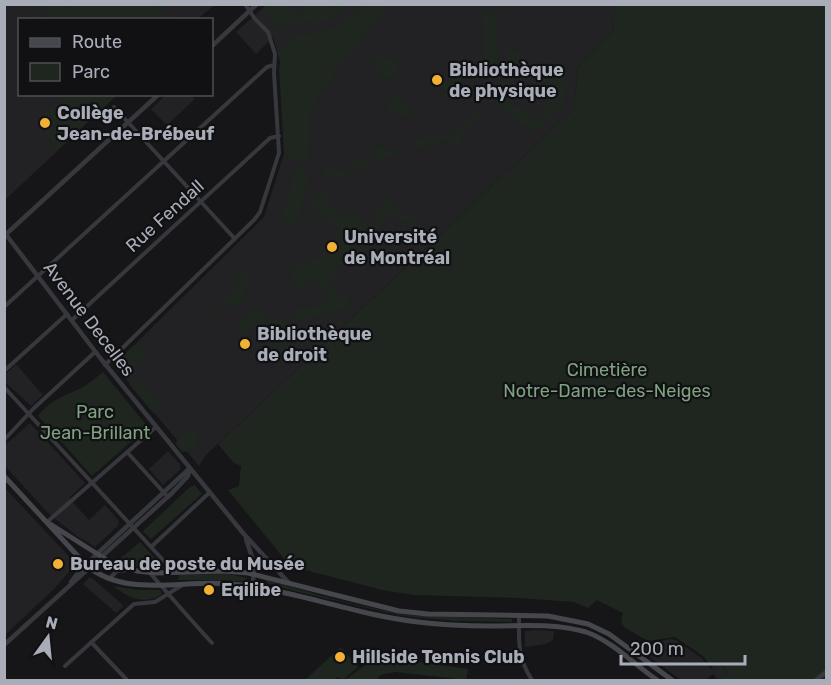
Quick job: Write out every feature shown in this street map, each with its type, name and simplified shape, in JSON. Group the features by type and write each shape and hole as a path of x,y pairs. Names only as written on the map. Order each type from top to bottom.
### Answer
{"main road":[{"path":"4,476 88,566 109,579 137,585 224,583 253,586 411,621 475,626 560,627 592,635 655,680"},
{"path":"47,522 103,558 130,570 150,573 225,571 254,574 339,597 407,612 558,618 595,627 615,638 672,681"}],"street":[{"path":"105,365 260,212 278,156 275,54 268,32 245,4"},
{"path":"213,45 257,4"},
{"path":"4,307 267,67 274,65"},
{"path":"5,234 157,96"},
{"path":"114,107 235,239"},
{"name":"Rue Fendall","path":"72,320 270,138 279,136"},
{"name":"Avenue Decelles","path":"5,234 39,276 94,352 243,533 289,583"},
{"path":"4,371 67,314"},
{"path":"4,440 33,409 94,352"},
{"path":"4,387 174,572"},
{"path":"47,522 156,427"},
{"path":"127,452 168,497"},
{"path":"4,645 88,566 97,554 190,468"},
{"path":"88,566 103,558 168,497 188,476 190,468"},
{"path":"151,547 210,492"},
{"name":"Avenue Decelles","path":"243,533 253,555 253,586"},
{"path":"109,579 117,571 130,570"},
{"path":"150,573 212,643"},
{"path":"65,666 134,604 151,603 185,583"},
{"path":"519,615 520,657 532,681"},
{"path":"91,642 128,681"},
{"path":"655,680 660,672"},
{"path":"816,681 826,672"}],"shaded area":[{"name":"Collège Jean-de-Brébeuf","path":"5,5 210,5 212,7 199,18 18,18 18,96 116,96 5,200"},
{"name":"Université de Montréal","path":"266,5 615,5 613,31 578,67 574,109 206,455 199,466 114,365 264,217 284,154 280,62 273,37 256,54 236,32"},
{"path":"165,96 191,96 195,99 167,125 151,109"},
{"path":"16,364 43,395 31,406 5,382 5,375"},
{"path":"30,423 85,483 69,498 89,520 105,505 119,521 118,526 95,547 49,514 5,466 4,446"},
{"path":"168,451 180,464 180,470 163,485 149,469"},
{"path":"5,488 76,564 54,589 5,635"},
{"path":"92,578 124,606 116,613 83,584"},
{"path":"525,631 554,631 553,640 546,644 525,647"},
{"path":"672,639 679,642 701,658 711,669 718,662 728,673 718,680 713,674 706,680 681,680 640,650"}],"green space":[{"path":"480,4 488,17 495,8 498,10 496,27 499,56 496,72 491,78 484,73 485,48 483,22 478,6"},
{"path":"25,5 28,5 42,18 37,18"},
{"path":"39,5 68,5 51,18"},
{"path":"71,5 158,5 172,18 62,18 65,15 54,18"},
{"path":"265,5 289,6 301,16 305,13 300,5 330,5 332,11 337,8 334,5 348,5 328,21 282,26 273,22 262,12"},
{"path":"363,5 386,5 358,45 338,65 330,84 315,101 310,117 308,164 300,159 290,160 284,151 279,69 282,47 294,36 316,33 341,25"},
{"name":"Cimetière Notre-Dame-des-Neiges","path":"615,5 826,5 826,680 718,680 728,673 719,662 712,667 703,656 675,637 648,641 624,627 621,622 623,613 597,600 588,608 574,602 414,595 382,590 290,566 228,490 239,486 241,466 233,462 218,444 574,109 578,67 613,31"},
{"path":"509,45 521,55 510,72 504,74 506,48"},
{"path":"540,55 567,73 567,85 560,109 532,132 494,102 490,95 496,84 515,78 502,97 538,122 546,112 540,107 552,91 532,76 536,71 548,68 538,57"},
{"path":"373,56 395,60 399,67 397,76 388,80 381,78 371,58"},
{"path":"448,68 462,78 460,101 439,88 450,72"},
{"path":"394,93 413,106 403,120 385,108"},
{"path":"64,96 116,96 56,151 46,136 41,118"},
{"path":"481,114 457,146 445,138 441,142 408,151 408,148 418,138 454,133 462,124 465,125 470,118 467,115"},
{"path":"374,144 387,153 391,147 399,153 383,160 376,159 370,151"},
{"path":"355,158 367,159 369,163 334,181 325,175 322,168 325,163 344,173 348,167 351,169"},
{"path":"301,163 309,175 296,230 281,217 297,165"},
{"path":"324,192 330,195 325,202 346,217 350,212 369,226 385,198 424,227 420,231 400,219 392,211 378,231 374,229 369,233 365,231 359,239 361,241 356,244 360,247 358,250 354,247 328,285 340,295 346,293 350,301 346,308 296,322 293,316 294,308 315,308 328,296 313,280 306,286 291,286 294,264 304,266 313,258 317,260 339,229 317,213 310,222 314,209 312,204"},
{"path":"238,264 248,278 243,299 233,308 225,306 216,314 214,311 240,286 233,279 242,271 236,265"},
{"path":"256,308 268,318 287,319 288,342 290,343 287,356 283,360 272,359 262,362 278,344 258,323 243,337 239,332 238,324"},
{"path":"134,345 139,347 139,350 149,353 127,376 124,376 115,364"},
{"name":"Parc Jean-Brillant","path":"103,372 148,427 92,476 38,416 53,402 83,387"},
{"path":"136,377 139,380 137,382 162,406 154,414 129,384"},
{"path":"190,428 199,435 193,451 182,452 175,443"},
{"path":"195,485 202,494 151,539 143,531 190,487"},
{"path":"140,542 163,568 142,568 120,562 122,557"},
{"path":"228,574 247,578 246,582 178,580 179,575"},
{"path":"266,580 337,600 403,615 512,619 512,622 455,621 403,616 294,591 267,583"},
{"path":"113,586 162,592 154,598 142,600 130,597"},
{"name":"Hillside Tennis Club","path":"341,647 358,667 343,680 338,677 334,680 306,679"},
{"path":"377,656 468,669 466,680 396,672 380,675 377,680 345,680"}],"place":[{"name":"Bibliothèque de physique","path":"437,80"},
{"name":"Collège Jean-de-Brébeuf","path":"45,123"},
{"name":"Université de Montréal","path":"332,247"},
{"name":"Bibliothèque de droit","path":"245,344"},
{"name":"Bureau de poste du Musée","path":"58,564"},
{"name":"Eqilibe","path":"209,590"},
{"name":"Hillside Tennis Club","path":"340,657"}]}
